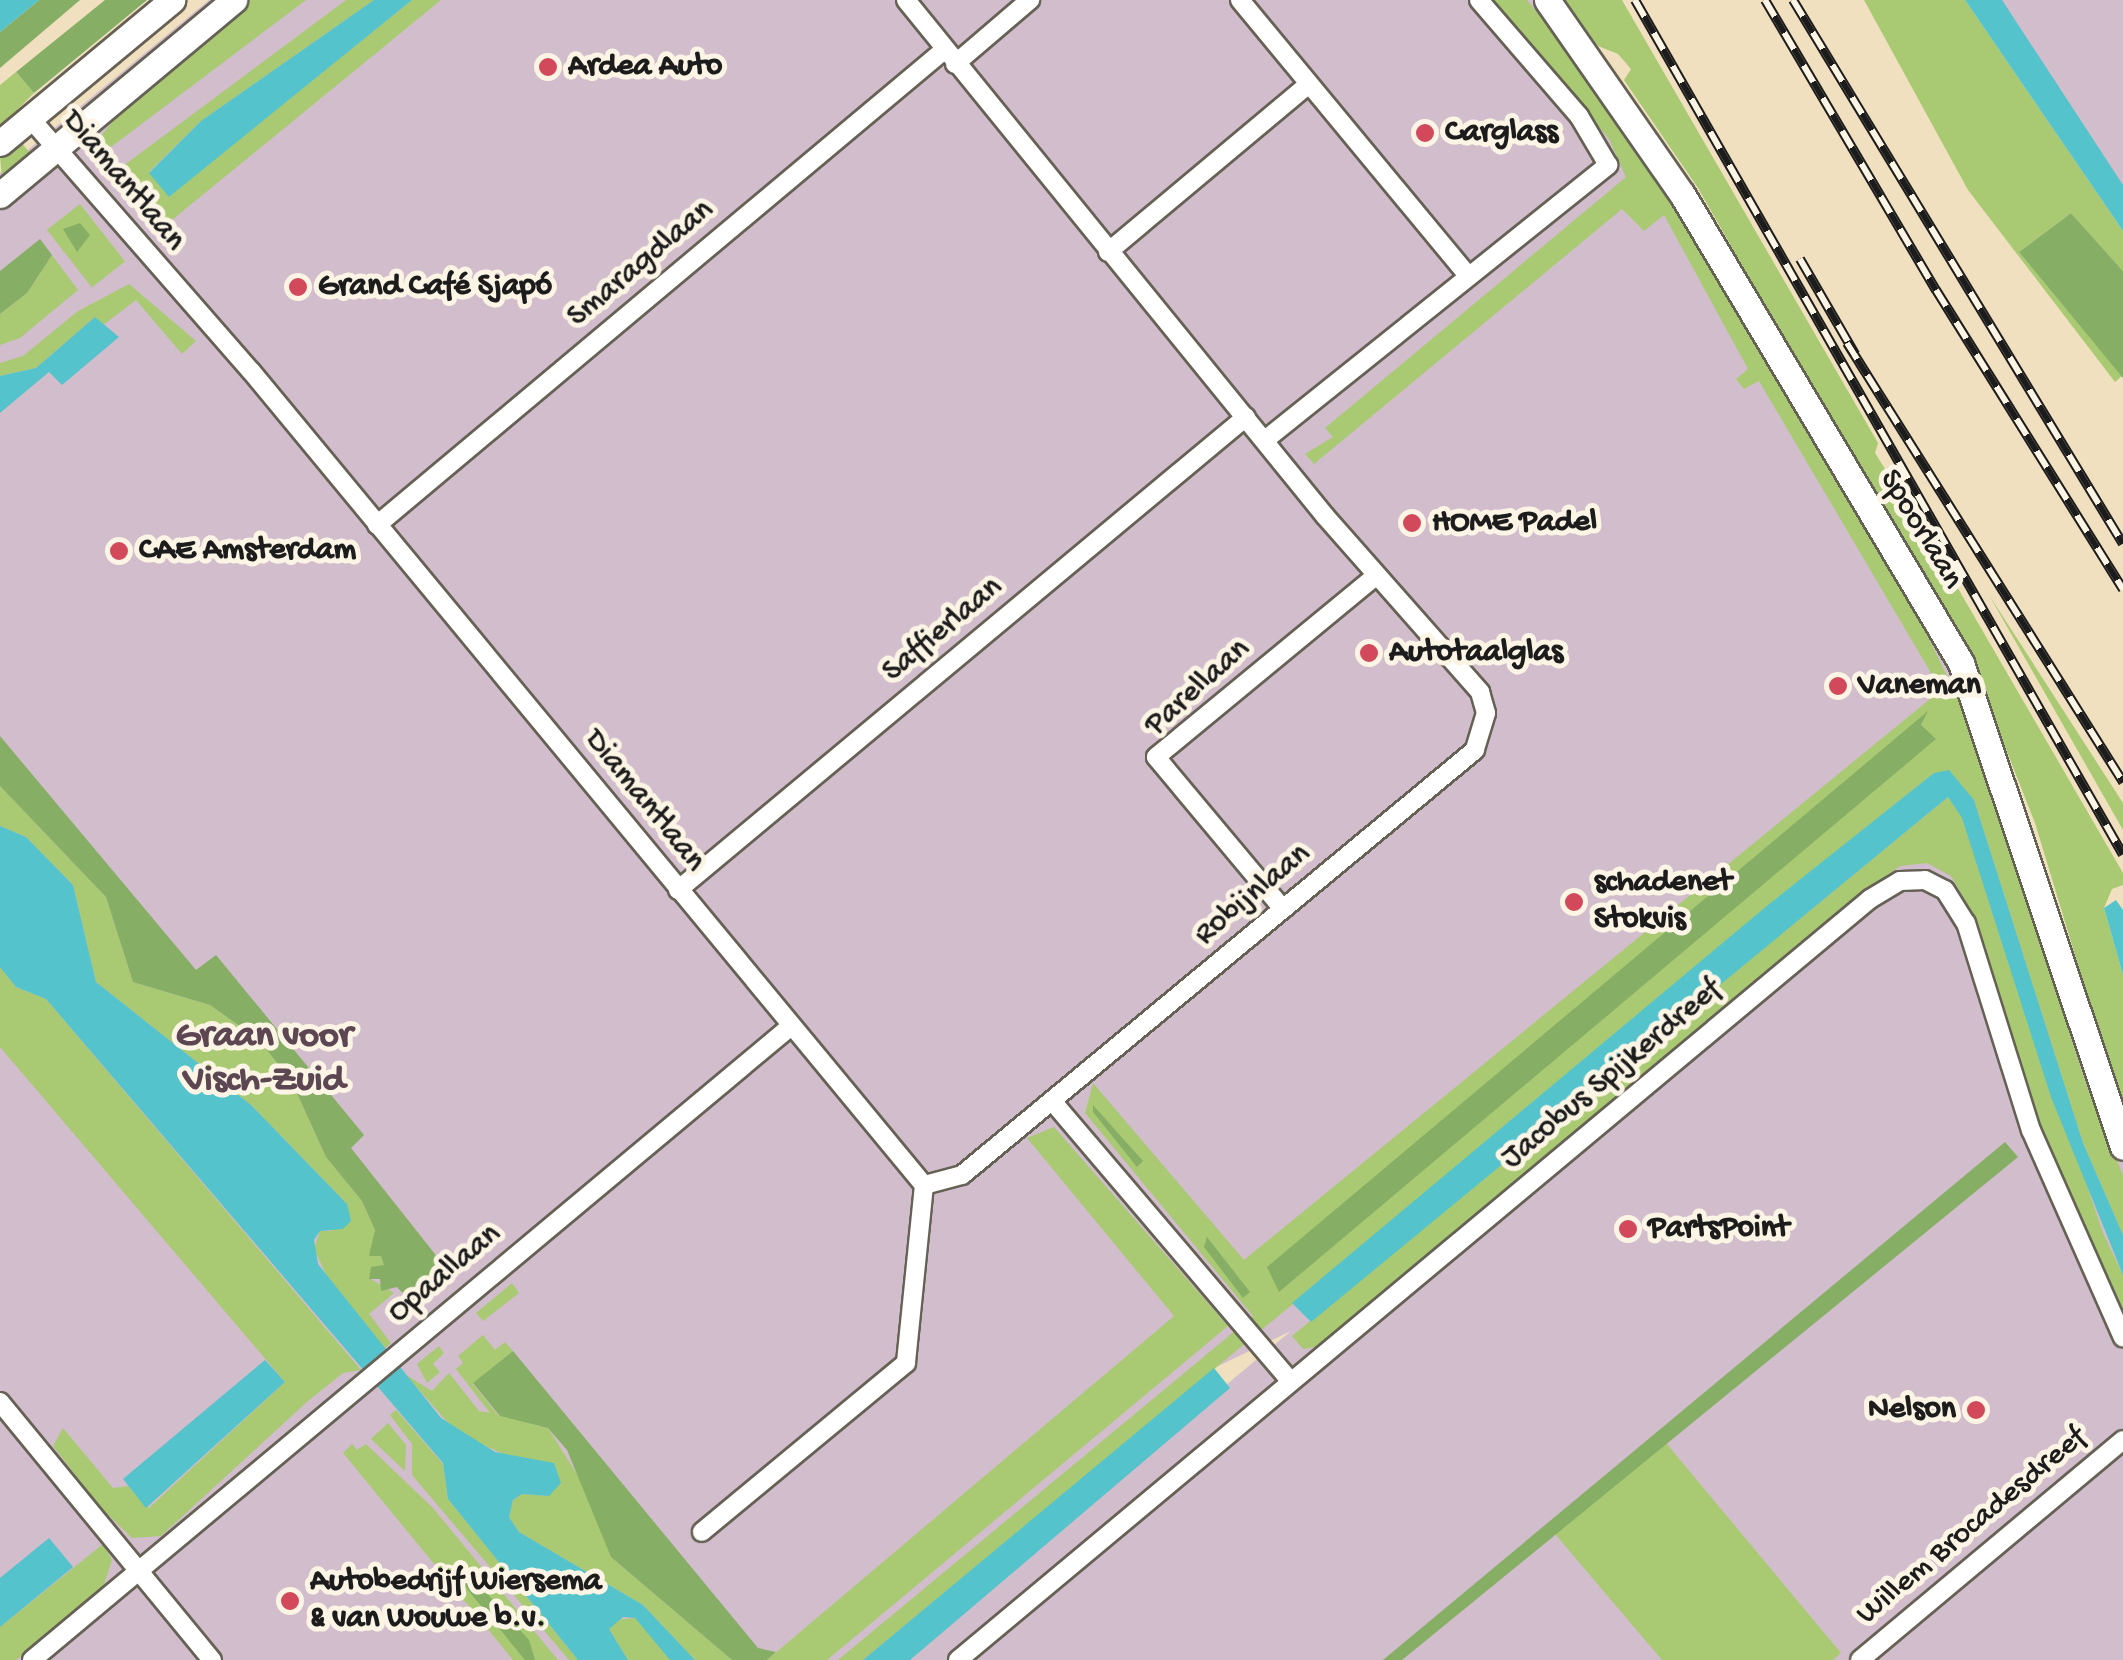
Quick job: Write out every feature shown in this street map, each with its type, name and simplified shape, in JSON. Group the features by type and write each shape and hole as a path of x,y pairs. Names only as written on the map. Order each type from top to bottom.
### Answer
{"main road":[{"path":"0,143 172,0"},
{"path":"0,195 234,0"},
{"name":"Spoorlaan","path":"1547,0 1682,194 1961,663 2123,1147"}],"street":[{"path":"906,0 1108,252 1377,575"},
{"path":"950,57 1030,0"},
{"path":"1240,0 1467,274"},
{"path":"1265,440 1467,274 1608,165 1579,116 1479,0"},
{"name":"Smaragdlaan","path":"376,524 950,57"},
{"path":"1108,252 1309,84"},
{"name":"Diamantlaan","path":"30,118 251,370 924,1185"},
{"name":"Saffierlaan","path":"678,890 1246,417"},
{"name":"Robijnlaan","path":"924,1185 962,1175 1475,750 1486,729 1480,692 1377,575"},
{"name":"Parellaan","path":"1283,909 1156,757 1377,575"},
{"name":"Jacobus Spijkerdreef","path":"958,1660 1870,899 1900,882 1925,880 1945,890 1966,923 2031,1130 2123,1338"},
{"name":"Opaallaan","path":"32,1660 791,1026"},
{"path":"1053,1102 1290,1380"},
{"path":"702,1532 906,1362 924,1185"},
{"path":"0,1402 212,1660"},
{"name":"Willem Brocadesdreef","path":"1860,1660 2123,1440"}],"shaded area":[{"path":"209,0 1543,0 1610,79 1902,572 1990,757 2123,1131 2123,1660 895,1660 1291,1331 1214,1368 867,1660 0,1660 0,173"},
{"path":"1987,0 2123,0 2123,197"}],"green space":[{"path":"39,0 80,0 0,68 0,32"},
{"path":"105,0 147,0 34,93 16,72"},
{"path":"250,0 306,0 103,153 102,135 121,110"},
{"path":"346,0 374,0 201,121 149,172 169,196 412,0 441,0 156,233 111,175"},
{"path":"1494,0 1527,0 1616,112 1910,600 1967,717 2087,1087 2123,1175 2123,1235 2083,1143 1974,800 1934,773 863,1660 838,1660 1253,1316 1085,1113 1093,1083 1244,1260 1941,690 1759,381 1744,389 1736,379 1748,369 1664,215 1644,231 1622,209 1314,464 1305,454 1333,437 1325,428 1626,177 1609,139"},
{"path":"1558,0 1622,0 1878,443 1875,453 1906,502 1906,514 1920,538 1930,540 2123,873 2123,885 2112,889 2104,908 2123,975 2123,1113 2035,823 1980,683 1698,188 1624,80 1631,69 1618,54 1598,46"},
{"path":"1864,0 1965,0 2123,231 2123,271 2071,213 2019,252 2122,376 2115,382 1968,190"},
{"path":"16,72 34,93 0,127 0,85"},
{"path":"20,141 31,154 2,178 0,157"},
{"path":"80,204 125,262 92,287 47,230"},
{"path":"2071,213 2123,271 2123,378 2019,252"},
{"path":"80,223 90,235 77,252 63,229"},
{"path":"40,239 52,255 27,293 0,314 0,271"},
{"path":"52,255 78,290 20,338 0,345 0,314 27,293"},
{"path":"129,284 196,341 182,354 136,300 103,325 95,317 36,368 0,376 0,363 23,356 78,311"},
{"path":"1989,595 2123,803 2123,830"},
{"path":"1928,711 1921,725 1936,739 1279,1292 1267,1267"},
{"path":"0,736 196,970 216,955 364,1135 351,1148 450,1273 411,1302 397,1287 381,1291 380,1279 369,1279 371,1267 384,1265 381,1256 369,1256 375,1230 362,1201 326,1157 291,1080 258,1039 210,1005 133,982 106,897 0,786"},
{"path":"0,786 106,897 133,982 210,1005 258,1039 291,1080 326,1157 362,1201 375,1230 370,1256 381,1256 384,1265 369,1278 394,1293 369,1314 391,1343 384,1349 330,1283 314,1249 320,1231 331,1231 347,1204 251,1105 96,982 73,885 26,837 0,826"},
{"path":"1948,797 1962,817 2103,1233 2123,1275 2123,1322 2037,1130 1962,895 1951,876 1927,863 1900,866 1869,889 1316,1347 1303,1349 1292,1336"},
{"path":"0,967 16,987 46,999 361,1370 343,1373 308,1401 161,1536 132,1538 100,1507 53,1446 63,1428 113,1488 128,1486 149,1508 285,1382 0,1047"},
{"path":"1093,1105 1143,1161 1137,1167 1093,1112"},
{"path":"1054,1127 1228,1326 827,1660 767,1660 1174,1316 1027,1138"},
{"path":"2005,1142 2018,1157 1402,1660 1383,1660"},
{"path":"1207,1237 1250,1292 1243,1298 1204,1247"},
{"path":"512,1283 519,1293 483,1321 476,1313"},
{"path":"483,1335 495,1350 505,1342 513,1351 473,1384 498,1415 548,1428 588,1492 611,1557 732,1660 695,1660 643,1605 519,1532 509,1517 513,1500 522,1494 549,1496 554,1463 519,1461 457,1433 406,1375 432,1391 449,1373 479,1411 490,1413 456,1369 463,1363 458,1356"},
{"path":"439,1346 444,1353 433,1364 440,1372 427,1383 417,1364"},
{"path":"513,1351 758,1648 776,1652 767,1660 732,1660 611,1557 567,1450 548,1428 500,1416 473,1383"},
{"path":"396,1410 443,1464 448,1499 578,1660 569,1660 412,1475 412,1444 390,1415"},
{"path":"388,1423 406,1445 405,1471 371,1439"},
{"path":"1666,1443 1841,1653 1833,1660 1662,1660 1555,1534"},
{"path":"352,1444 357,1450 366,1444 433,1508 558,1660 513,1660 343,1453"},
{"path":"103,1544 112,1560 101,1594 16,1660 0,1660 0,1627"},
{"path":"466,1570 529,1640 535,1660 525,1660 459,1579"},
{"path":"635,1618 655,1636 670,1660 628,1660 609,1629 613,1620"}],"water":[{"path":"0,0 39,0 0,32"},
{"path":"374,0 412,0 169,197 149,173 201,121"},
{"path":"1965,0 2002,0 2123,185 2123,231"},
{"path":"95,317 119,337 62,385 49,372 0,413 0,376 36,368"},
{"path":"1949,770 1974,800 2083,1143 2123,1235 2123,1275 2051,1097 1962,818 1948,797 1311,1322 1292,1303 1768,905 1934,773"},
{"path":"0,826 26,837 73,885 96,982 251,1105 347,1204 351,1221 343,1229 320,1231 314,1240 318,1264 441,1418 495,1452 554,1463 561,1483 549,1496 522,1494 513,1500 509,1517 519,1532 643,1605 695,1660 670,1660 635,1618 623,1617 609,1629 628,1660 578,1660 448,1499 443,1463 46,999 16,987 0,967"},
{"path":"2116,900 2123,910 2123,975 2104,908"},
{"path":"265,1360 285,1382 146,1508 123,1479"},
{"path":"1214,1368 1230,1388 910,1660 863,1660"},
{"path":"49,1538 73,1567 0,1627 0,1578"}],"railway":[{"path":"1635,0 2123,855"},
{"path":"1765,0 1936,290 2123,589"},
{"path":"1793,0 2123,544"},
{"path":"1800,259 1855,354"},
{"path":"1847,343 2123,782"}],"place":[{"name":"Ardea Auto","path":"548,67"},
{"name":"Carglass","path":"1425,133"},
{"name":"Grand Café Sjapó","path":"298,287"},
{"name":"HOME Padel","path":"1412,523"},
{"name":"CAE Amsterdam","path":"119,551"},
{"name":"Autotaalglas","path":"1369,653"},
{"name":"Vaneman","path":"1838,686"},
{"name":"schadenet Stokvis","path":"1574,902"},
{"name":"PartsPoint","path":"1628,1229"},
{"name":"Nelson","path":"1976,1410"},
{"name":"Autobedrijf Wiersema & van Wouwe b.v.","path":"290,1601"}],"district":[{"name":"Graan voor Visch-Zuid","path":"264,1060"}]}
